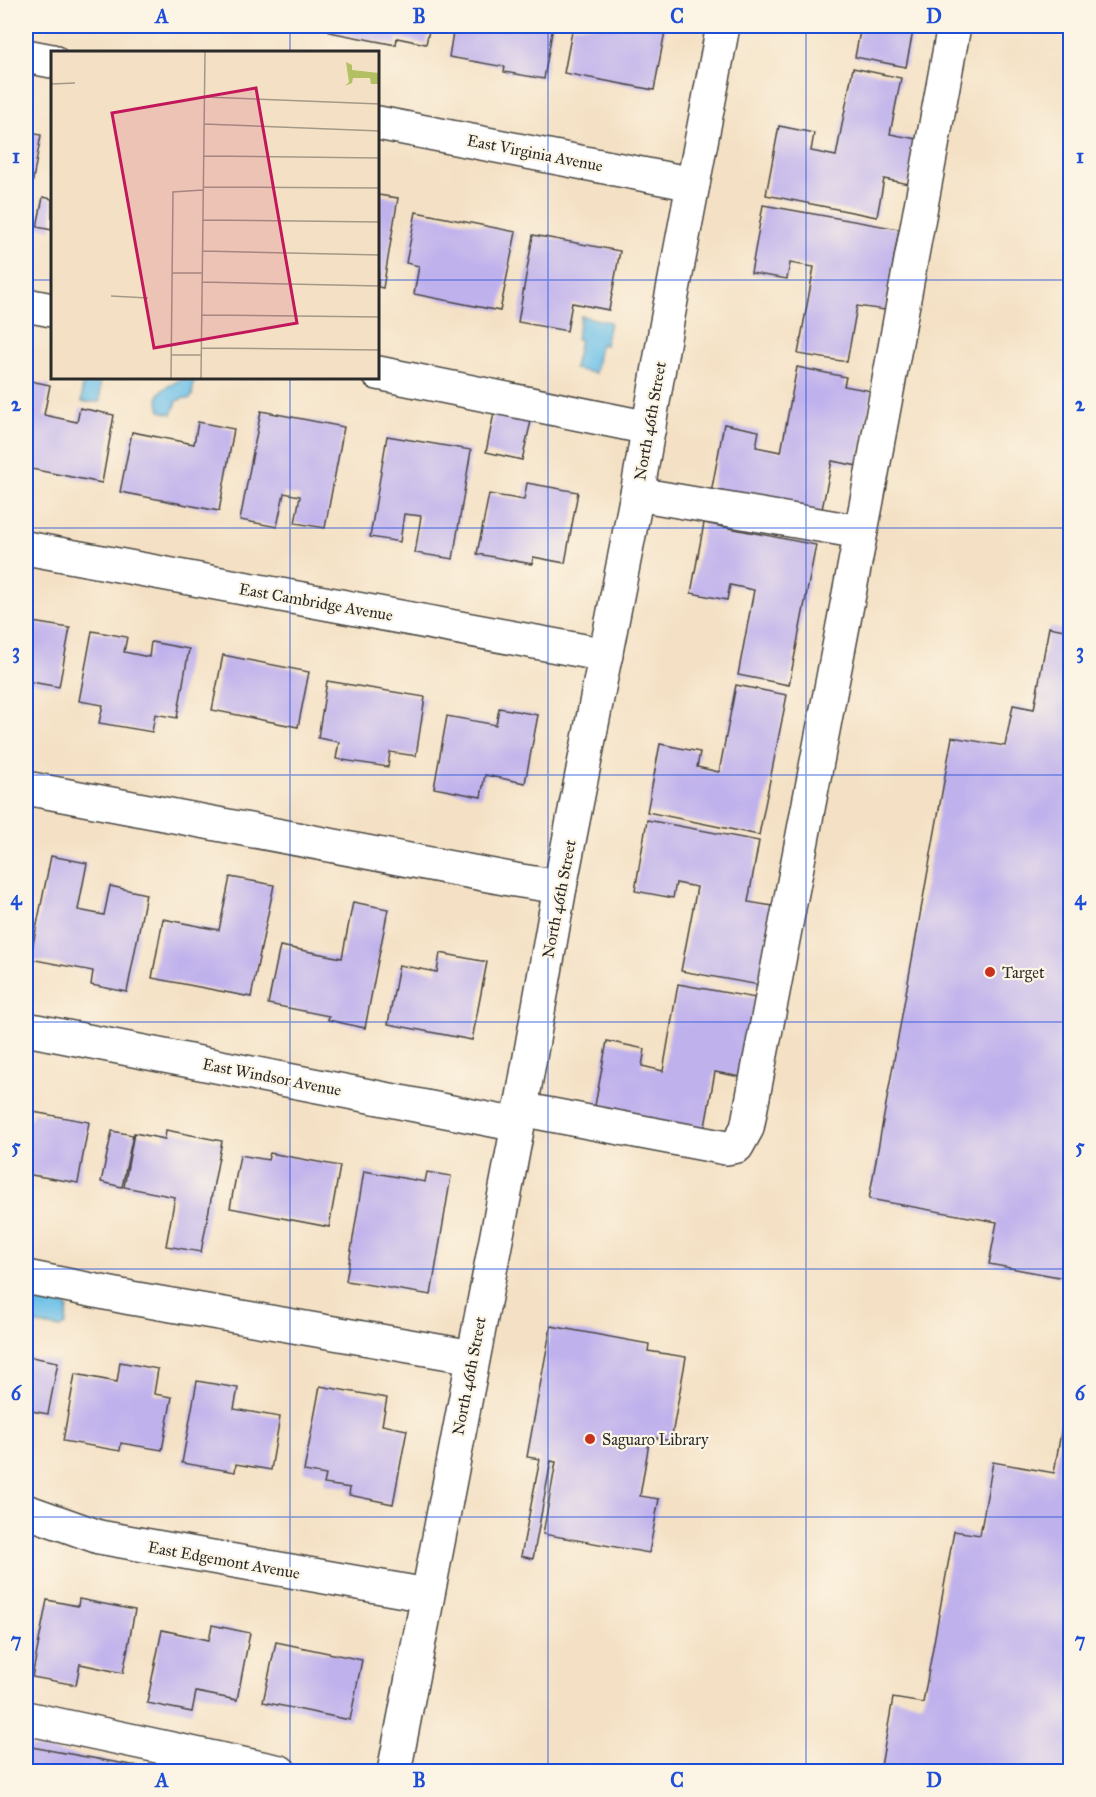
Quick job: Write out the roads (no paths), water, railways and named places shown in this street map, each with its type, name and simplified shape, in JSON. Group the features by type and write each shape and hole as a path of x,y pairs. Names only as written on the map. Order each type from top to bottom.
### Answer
{"street":[{"name":"North 46th Street","path":"394,1772 637,494 723,26"},
{"name":"East Windsor Avenue","path":"26,1029 519,1117 726,1148 737,1146 747,1128 954,26"},
{"path":"26,56 51,61"},
{"name":"East Virginia Avenue","path":"380,123 693,183"},
{"path":"26,305 51,310"},
{"path":"380,373 649,428"},
{"path":"637,494 860,532"},
{"name":"East Cambridge Avenue","path":"26,548 606,656"},
{"path":"26,788 561,887"},
{"path":"26,1277 131,1298 473,1357"},
{"name":"East Edgemont Avenue","path":"26,1511 99,1537 427,1595"},
{"path":"26,1718 280,1772"}],"water":[{"path":"581,316 610,322 605,345 600,344 595,373 574,369 580,340 576,339"},
{"path":"82,380 100,380 100,402 82,402"},
{"path":"179,380 194,380 192,396 189,399 184,398 177,401 172,414 160,411 158,397 163,390"},
{"path":"26,1297 64,1304 68,1309 65,1325 60,1328 26,1322"}],"place":[{"name":"Target","path":"990,972"},
{"name":"Saguaro Library","path":"590,1439"}]}
